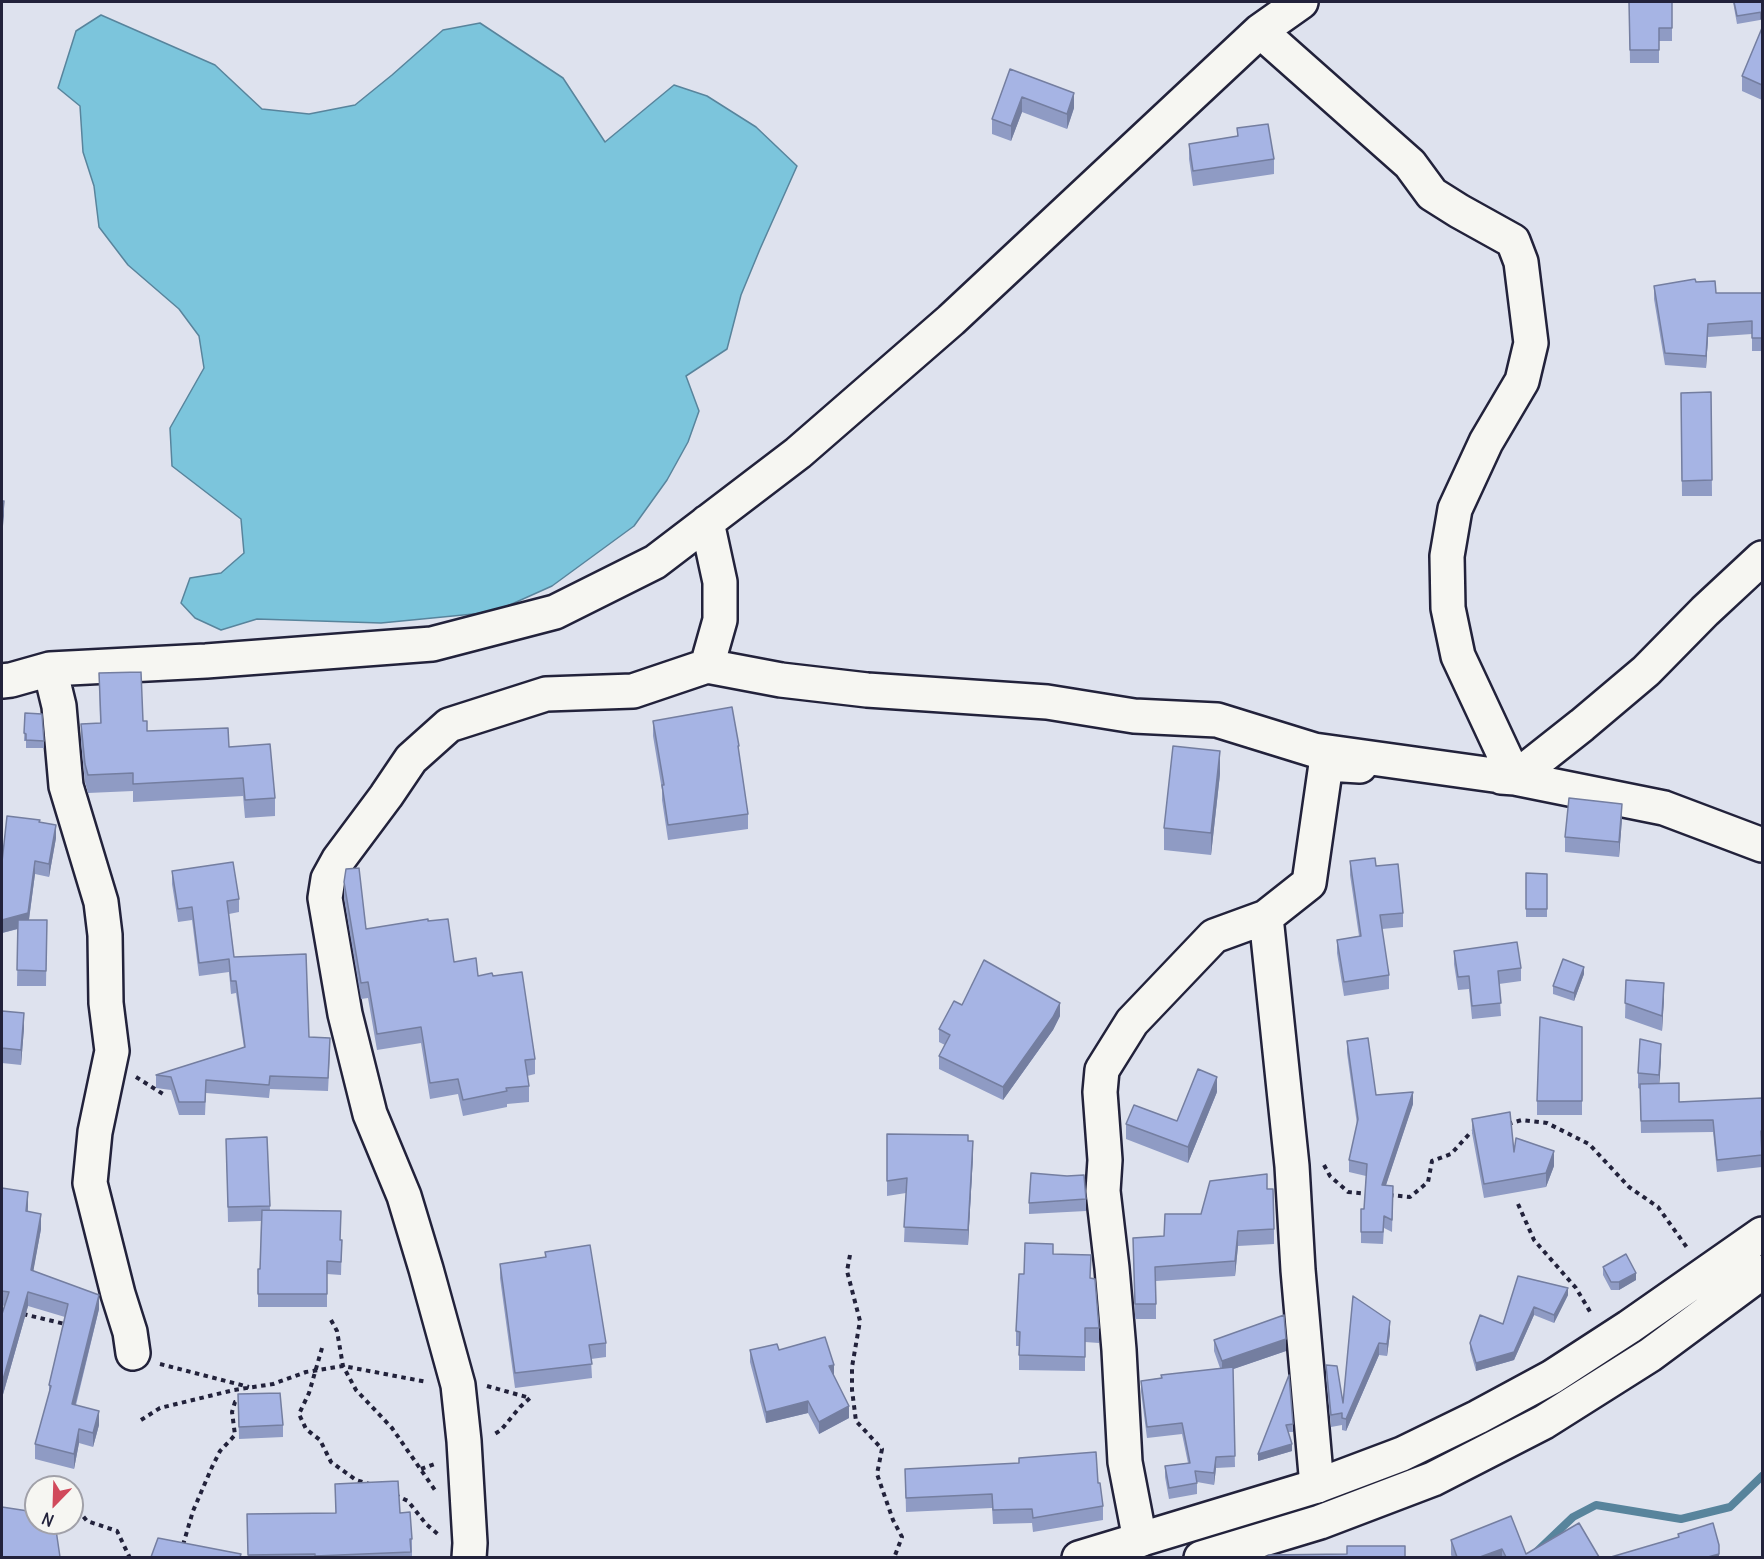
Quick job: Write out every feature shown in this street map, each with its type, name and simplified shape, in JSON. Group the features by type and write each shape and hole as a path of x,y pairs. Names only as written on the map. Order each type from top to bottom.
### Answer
{"street":[{"path":"5,689 50,669 206,661 432,644 555,612 655,562 798,453 951,320 1260,31 1301,2"},
{"path":"1260,31 1410,164 1432,194 1513,241 1521,262 1531,343 1522,381 1486,442 1455,509 1447,556 1448,608 1458,656 1515,778"},
{"path":"707,522 720,582 720,620 707,666"},
{"path":"1140,1540 1125,1462 1116,1315 1103,1191 1105,1160 1100,1092 1102,1070 1132,1022 1214,936 1266,917 1309,883 1326,764 1515,778 1582,726 1646,671 1762,558"},
{"path":"457,1548 470,1543 458,1388 404,1196 367,1103 345,1014 326,898 328,879 339,859 411,759 449,725 546,694 633,691 707,666 781,680 867,690 1047,702 1134,716 1217,720 1314,750 1515,778 1664,808 1762,845"},
{"path":"50,669 59,706 66,786 101,902 104,924 106,1004 112,1051 95,1132 90,1183 130,1332 133,1353"},
{"path":"1266,917 1292,1166 1298,1270 1317,1486"},
{"path":"1079,1557 1317,1486 1402,1454 1552,1377 1762,1234"},
{"path":"1201,1557 1320,1522 1443,1474 1554,1416 1650,1355 1762,1272"}],"path":[{"path":"1500,1125 1522,1120 1547,1123 1589,1144 1629,1187 1658,1207 1705,1274"},
{"path":"1384,1195 1410,1197 1428,1182 1432,1161 1451,1154 1471,1132 1481,1130"},
{"path":"1292,1166 1321,1161 1330,1176 1348,1192 1376,1194"},
{"path":"1518,1204 1534,1240 1576,1288 1608,1341"},
{"path":"850,1255 847,1271 860,1321 852,1366 856,1421 882,1449 877,1474 893,1520 902,1537 894,1557"},
{"path":"19,1312 70,1325"},
{"path":"331,1320 337,1331 343,1366 356,1390 392,1428 443,1501"},
{"path":"322,1348 309,1393 299,1414 306,1429 320,1440 331,1462 356,1480 375,1487"},
{"path":"133,1353 172,1368 251,1387"},
{"path":"141,1420 160,1408 264,1385 315,1370 343,1366 458,1388 484,1385 530,1398 501,1430 486,1439 465,1464"},
{"path":"260,1390 264,1385"},
{"path":"182,1548 193,1510 212,1467 220,1451 235,1435 232,1412 235,1402 245,1398"},
{"path":"393,1494 408,1501 426,1524 457,1548"},
{"path":"84,1517 87,1521 117,1531 130,1557"}],"water":[{"path":"101,15 215,65 262,109 309,114 355,105 443,30 480,23 563,78 605,142 674,85 707,96 756,127 797,166 741,295 727,349 686,376 699,411 688,442 667,480 634,526 552,586 494,612 381,623 257,619 221,630 195,618 181,603 190,578 221,573 244,553 241,519 172,466 170,428 204,368 199,336 179,309 128,265 99,227 94,186 83,152 80,106 58,88 76,31"}],"building":[{"path":"1629,2 1672,2 1672,28 1659,28 1659,50 1630,50"},
{"path":"1734,2 1762,2 1762,12 1737,16"},
{"path":"1762,28 1762,85 1742,76"},
{"path":"1010,69 1074,93 1067,114 1022,97 1011,126 992,119"},
{"path":"1268,124 1274,159 1193,171 1189,144 1238,136 1237,128"},
{"path":"1695,279 1696,282 1715,281 1716,293 1762,293 1762,338 1752,338 1752,321 1708,324 1706,356 1665,353 1654,286"},
{"path":"1711,392 1712,480 1682,481 1681,393"},
{"path":"141,672 143,721 147,721 147,731 228,728 229,747 270,744 275,798 245,800 243,778 133,784 133,773 88,775 81,724 101,723 99,673"},
{"path":"732,707 748,814 668,825 653,721"},
{"path":"25,713 42,714 44,741 26,740"},
{"path":"1173,746 1220,751 1211,833 1164,828"},
{"path":"1569,798 1622,804 1619,842 1565,837"},
{"path":"7,816 40,820 39,822 56,825 49,864 35,861 28,913 2,920 2,862"},
{"path":"1375,858 1376,866 1398,864 1403,913 1380,915 1389,975 1344,982 1337,940 1361,936 1350,861"},
{"path":"233,862 239,899 227,901 234,957 306,954 309,1037 330,1038 328,1078 270,1076 269,1085 206,1080 205,1102 179,1102 171,1077 156,1075 245,1047 236,981 231,981 229,959 199,963 192,907 178,909 172,871"},
{"path":"359,868 366,929 428,919 428,921 448,919 454,962 476,958 478,976 522,972 535,1059 525,1060 529,1086 506,1088 507,1091 463,1100 458,1079 430,1083 421,1027 377,1034 368,982 361,983 344,882 346,869"},
{"path":"1526,873 1547,874 1547,909 1526,909"},
{"path":"18,920 47,920 46,971 17,970"},
{"path":"1517,942 1521,968 1498,971 1501,1003 1472,1006 1469,976 1458,977 1454,951"},
{"path":"1563,959 1584,967 1574,993 1553,986"},
{"path":"984,960 1060,1003 1053,1017 1003,1087 939,1056 950,1035 939,1029 954,1001 962,1005"},
{"path":"1626,980 1664,983 1662,1016 1625,1003"},
{"path":"2,1011 24,1013 21,1050 2,1048"},
{"path":"1540,1017 1582,1027 1582,1101 1537,1101"},
{"path":"1368,1038 1376,1095 1413,1092 1382,1185 1393,1186 1392,1220 1384,1216 1383,1232 1361,1232 1361,1209 1364,1209 1367,1164 1349,1160 1358,1119 1347,1041"},
{"path":"1640,1039 1661,1044 1659,1075 1638,1073"},
{"path":"1198,1069 1217,1077 1188,1147 1126,1124 1134,1105 1177,1121"},
{"path":"1679,1083 1679,1102 1762,1098 1762,1155 1717,1160 1713,1120 1641,1121 1640,1084"},
{"path":"1510,1112 1514,1152 1516,1138 1554,1151 1546,1173 1484,1184 1472,1119"},
{"path":"887,1134 968,1135 968,1141 973,1141 968,1230 904,1227 907,1178 887,1181"},
{"path":"267,1137 270,1206 228,1207 226,1139"},
{"path":"1031,1173 1084,1175 1086,1199 1029,1203"},
{"path":"1267,1174 1267,1189 1273,1189 1274,1229 1238,1231 1235,1261 1155,1267 1156,1304 1135,1304 1133,1238 1164,1236 1165,1214 1201,1214 1210,1181"},
{"path":"2,1188 28,1192 26,1211 41,1214 31,1270 99,1295 72,1404 99,1411 93,1433 79,1429 74,1454 35,1444 51,1386 49,1385 68,1304 28,1292 2,1383 2,1314 9,1292 2,1291"},
{"path":"262,1210 341,1211 341,1262 327,1261 327,1294 258,1294"},
{"path":"1025,1243 1053,1244 1053,1254 1091,1255 1090,1278 1095,1279 1099,1328 1085,1328 1085,1357 1019,1355 1020,1332 1016,1331 1019,1274 1024,1274"},
{"path":"590,1245 606,1343 589,1345 592,1364 515,1373 500,1264 546,1257 545,1252"},
{"path":"1626,1254 1636,1273 1619,1282 1611,1282 1603,1267"},
{"path":"1518,1276 1568,1288 1554,1315 1534,1307 1514,1352 1476,1363 1470,1343 1480,1315 1503,1324"},
{"path":"1353,1296 1390,1321 1387,1344 1379,1343 1346,1419 1342,1418 1342,1413 1331,1415 1326,1365 1337,1366 1343,1403"},
{"path":"1284,1315 1286,1339 1222,1361 1214,1340"},
{"path":"825,1337 834,1365 829,1366 849,1406 819,1422 808,1401 766,1412 750,1350 777,1344 779,1350"},
{"path":"1233,1367 1235,1456 1216,1457 1214,1473 1195,1471 1197,1483 1169,1488 1165,1466 1190,1463 1182,1423 1147,1427 1141,1381 1162,1378 1161,1375"},
{"path":"1289,1375 1293,1424 1286,1425 1292,1444 1258,1454"},
{"path":"280,1393 283,1425 239,1427 238,1394"},
{"path":"1096,1452 1098,1483 1100,1483 1103,1506 1033,1518 1032,1509 993,1510 992,1494 906,1498 905,1469 1019,1463 1019,1458"},
{"path":"398,1481 400,1513 410,1512 411,1552 315,1556 315,1554 248,1555 247,1514 336,1513 335,1484"},
{"path":"2,1507 24,1510 24,1535 57,1535 60,1557 2,1557"},
{"path":"1511,1516 1526,1554 1579,1523 1599,1557 1506,1557 1502,1549 1480,1557 1457,1557 1451,1540"},
{"path":"1713,1523 1719,1554 1708,1557 1611,1557 1679,1537 1678,1534"},
{"path":"158,1538 241,1554 240,1557 151,1557"},
{"path":"1347,1546 1405,1546 1405,1557 1268,1557 1268,1555 1347,1554"}],"waterway":[{"path":"1530,1558 1573,1517 1596,1505 1681,1519 1730,1507 1762,1476"}]}
